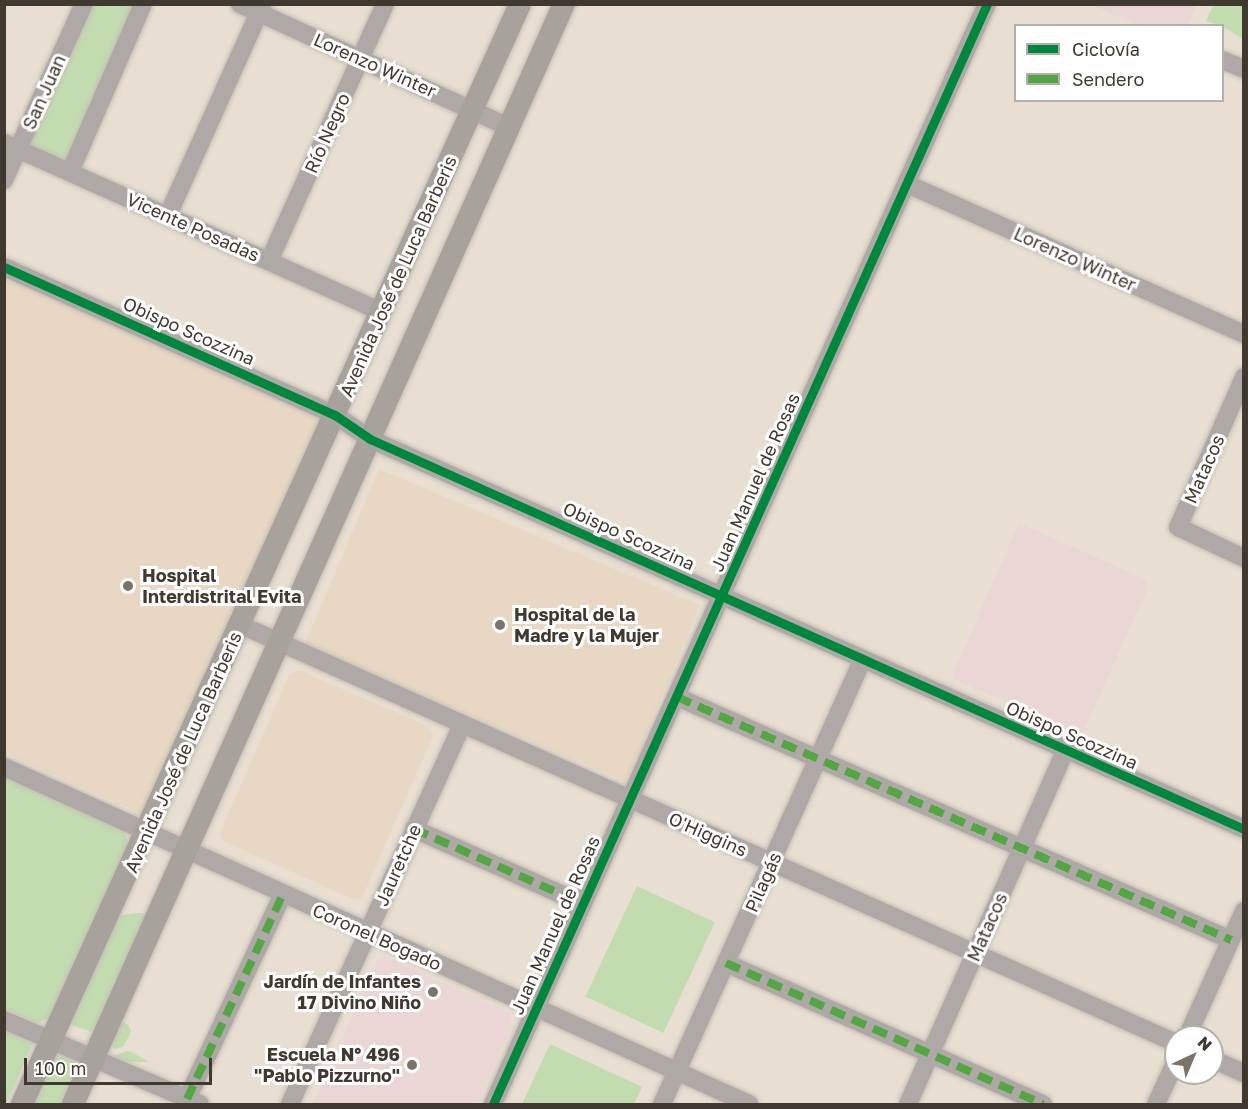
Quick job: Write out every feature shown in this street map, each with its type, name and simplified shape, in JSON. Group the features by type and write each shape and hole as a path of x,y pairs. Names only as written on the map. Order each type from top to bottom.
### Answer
{"main road":[{"name":"Avenida José de Luca Barberis","path":"22,1104 241,626 520,4"},
{"path":"73,1104 564,4"}],"street":[{"name":"San Juan","path":"4,180 11,146 84,4"},
{"path":"70,172 143,4"},
{"name":"Lorenzo Winter","path":"240,4 261,9 360,59 509,127"},
{"name":"Río Negro","path":"269,261 385,4"},
{"name":"Juan Manuel de Rosas","path":"493,1104 907,184 980,7"},
{"path":"168,215 261,9"},
{"name":"Vicente Posadas","path":"11,146 381,312"},
{"name":"Lorenzo Winter","path":"907,184 1244,334"},
{"name":"Obispo Scozzina","path":"4,267 335,415 370,439 1244,829"},
{"name":"Matacos","path":"1244,377 1178,527 1244,558"},
{"name":"O'Higgins","path":"241,626 1164,1038"},
{"name":"Pilagás","path":"662,1104 863,659"},
{"path":"677,697 1231,940"},
{"name":"Jauretche","path":"290,1104 462,724"},
{"name":"Matacos","path":"908,1104 1066,749"},
{"name":"Coronel Bogado","path":"4,767 749,1104"},
{"path":"414,829 583,904"},
{"path":"4,1020 49,1042 94,1056 194,1102 283,894"},
{"path":"1192,1025 1244,911"},
{"path":"726,963 1043,1104"},
{"path":"1224,1064 1244,1073"},
{"path":"1156,1104 1165,1085"}],"shaded area":[{"path":"1091,5 1197,5 1188,24 1135,24"},
{"name":"Hospital Interdistrital Evita","path":"5,270 324,413 144,815 5,753"},
{"name":"Hospital de la Madre y la Mujer","path":"379,469 700,605 626,781 304,645"},
{"path":"1019,523 1145,579 1148,588 1082,735 951,678"},
{"path":"298,670 428,726 433,736 362,898 355,900 223,841 220,832 289,675"},
{"name":"Escuela N° 496 \"Pablo Pizzurno\"","path":"384,956 510,1013 512,1025 477,1104 312,1104 377,960"}],"green space":[{"path":"1214,4 1243,5 1243,39 1224,27 1224,24 1206,21"},
{"path":"93,5 135,5 68,160 29,146"},
{"path":"5,774 124,826 128,843 50,1018 37,1023 5,1009"},
{"path":"637,886 715,922 663,1033 585,997"},
{"path":"151,914 121,975 113,982 121,1021 129,1025 131,1032 123,1047 115,1049 97,1034 69,1024 116,916"},
{"path":"5,1030 33,1043 6,1104 4,1104"},
{"path":"550,1044 642,1087 634,1104 522,1104"},
{"path":"51,1051 84,1062 73,1104 26,1104"},
{"path":"128,1051 149,1062 127,1062 113,1056"}],"marked path":[{"path":"677,697 1231,940"},
{"path":"414,829 583,904"},
{"path":"187,1099 283,894"},
{"path":"726,963 1043,1104"}],"cycle path":[{"path":"493,1104 987,4"},
{"path":"4,267 335,415 370,439 1244,829"}],"place":[{"name":"Hospital Interdistrital Evita","path":"128,586"},
{"name":"Hospital de la Madre y la Mujer","path":"500,625"},
{"name":"Jardín de Infantes 17 Divino Niño","path":"433,992"},
{"name":"Escuela N° 496 \"Pablo Pizzurno\"","path":"412,1065"}]}
